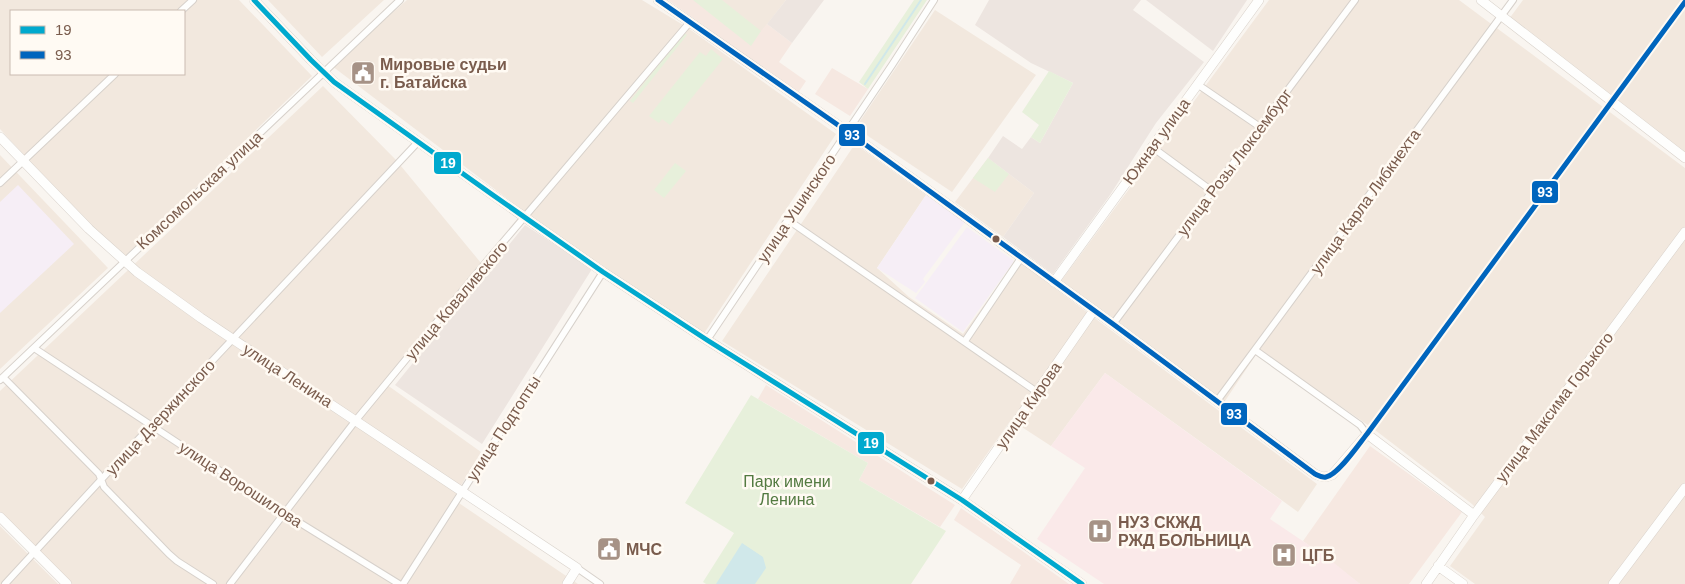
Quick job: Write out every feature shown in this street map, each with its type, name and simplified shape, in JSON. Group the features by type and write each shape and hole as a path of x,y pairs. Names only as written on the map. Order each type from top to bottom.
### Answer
{"street":[{"path":"182,10 193,0"},
{"path":"254,0 323,72 418,142 603,272 707,340 962,500 1082,584"},
{"name":"Комсомольская улица","path":"1,379 400,0"},
{"path":"658,0 848,132 1322,477 1327,477 1337,470 1368,434 1685,2"},
{"name":"улица Ушинского","path":"707,340 848,132 934,0"},
{"name":"Южная улица","path":"1054,282 1259,0"},
{"name":"улица Розы Люксембург","path":"1113,324 1354,0"},
{"path":"1481,0 1685,158"},
{"name":"улица Карла Либкнехта","path":"1217,401 1513,0"},
{"name":"улица Коваливского","path":"230,584 356,420 690,22"},
{"path":"0,183 114,75"},
{"path":"1197,84 1260,127"},
{"name":"улица Ленина","path":"0,137 123,262 233,339 600,584"},
{"name":"улица Дзержинского","path":"5,584 151,425 418,142"},
{"path":"1152,147 1212,191"},
{"path":"788,220 966,341 1037,392"},
{"name":"улица Максима Горького","path":"1426,584 1474,515 1685,232"},
{"path":"966,341 1022,258"},
{"name":"улица Подтопты","path":"403,584 603,272"},
{"name":"улица Кирова","path":"962,500 1094,310"},
{"name":"улица Ворошилова","path":"34,348 284,513 399,584"},
{"path":"1255,350 1360,425 1368,434 1474,515"},
{"path":"1,379 99,474 104,487 169,554 213,584"},
{"path":"1613,584 1685,488"},
{"path":"0,517 67,584"},
{"path":"1438,566 1463,584"},
{"path":"567,584 577,568"}],"shaded area":[{"path":"0,0 239,0 312,76 124,257 108,246 0,129"},
{"path":"268,0 384,0 322,57"},
{"path":"407,0 642,0 688,28 836,134 703,335 583,256 332,66"},
{"path":"668,0 706,0 755,38 767,24 792,43 779,62 806,81 798,93"},
{"path":"706,0 786,0 758,36"},
{"path":"786,0 824,0 792,43 767,24"},
{"path":"989,0 1141,0 1133,10 1204,62 1156,123 1110,195 1053,274 1003,237 1034,193 988,158 1003,136 1022,149 1031,137 1040,143 1073,83 1031,63 975,25"},
{"path":"1146,0 1247,0 1213,51"},
{"path":"1269,0 1459,0 1685,168 1685,584 1475,584 1450,566 1485,517 1472,504 1375,430 1259,350 1223,404 1061,281"},
{"path":"1523,0 1685,0 1685,155 1509,19"},
{"path":"935,10 1036,75 952,192 868,136 858,124"},
{"path":"832,68 868,89 850,116 815,94"},
{"path":"323,86 396,160 481,263 383,382 481,452 453,499 578,584 71,584 0,512 0,391"},
{"path":"855,144 926,195 877,268 909,297 963,334 1017,260 1317,484 1298,512 1105,373 1051,446 1011,420 962,489 722,341"},
{"path":"0,155 108,268 0,369"},
{"path":"988,158 1034,193 1003,237 955,202"},
{"path":"18,185 74,244 0,313 0,202"},
{"path":"926,195 965,222 923,279 925,282 916,293 877,268"},
{"path":"525,225 592,269 482,444 395,385"},
{"path":"967,227 1014,261 963,332 915,298"},
{"path":"1105,373 1282,501 1270,519 1328,558 1360,584 1104,584 1037,539 1085,468 1051,446"},
{"path":"766,385 955,505 940,527 859,480 868,463 758,399"},
{"path":"1370,446 1462,512 1409,584 1360,584 1303,541"},
{"path":"961,508 1069,584 1010,584 1021,565 954,520"},
{"path":"0,526 58,584 0,584"}],"green space":[{"path":"693,0 722,0 761,31 751,46"},
{"path":"914,0 927,0 868,89 859,82"},
{"path":"684,32 687,35 633,103 630,101"},
{"path":"711,49 723,59 670,125 662,119 659,123 649,116 700,52 706,56"},
{"path":"1049,71 1073,83 1040,143 1031,137 1039,125 1022,112"},
{"path":"988,158 1009,174 995,192 973,178"},
{"path":"675,163 686,171 664,198 654,190"},
{"name":"Парк имени Ленина","path":"751,395 868,463 859,480 946,531 911,584 706,584 703,582 734,533 685,503"}],"water":[{"path":"742,543 763,557 766,568 755,584 716,584"}],"waterway":[{"path":"865,84 921,0"}],"transit line":[{"name":"19","path":"254,0 334,82 490,193 603,272 707,340 962,500 1082,584"},
{"name":"93","path":"658,0 848,132 1320,477 1331,475 1354,451 1685,2"}],"place":[{"name":"Мировые судьи г. Батайска","path":"363,73"},
{"name":"НУЗ СКЖД РЖД БОЛЬНИЦА","path":"1100,531"},
{"name":"МЧС","path":"609,549"},
{"name":"ЦГБ","path":"1284,555"}]}
